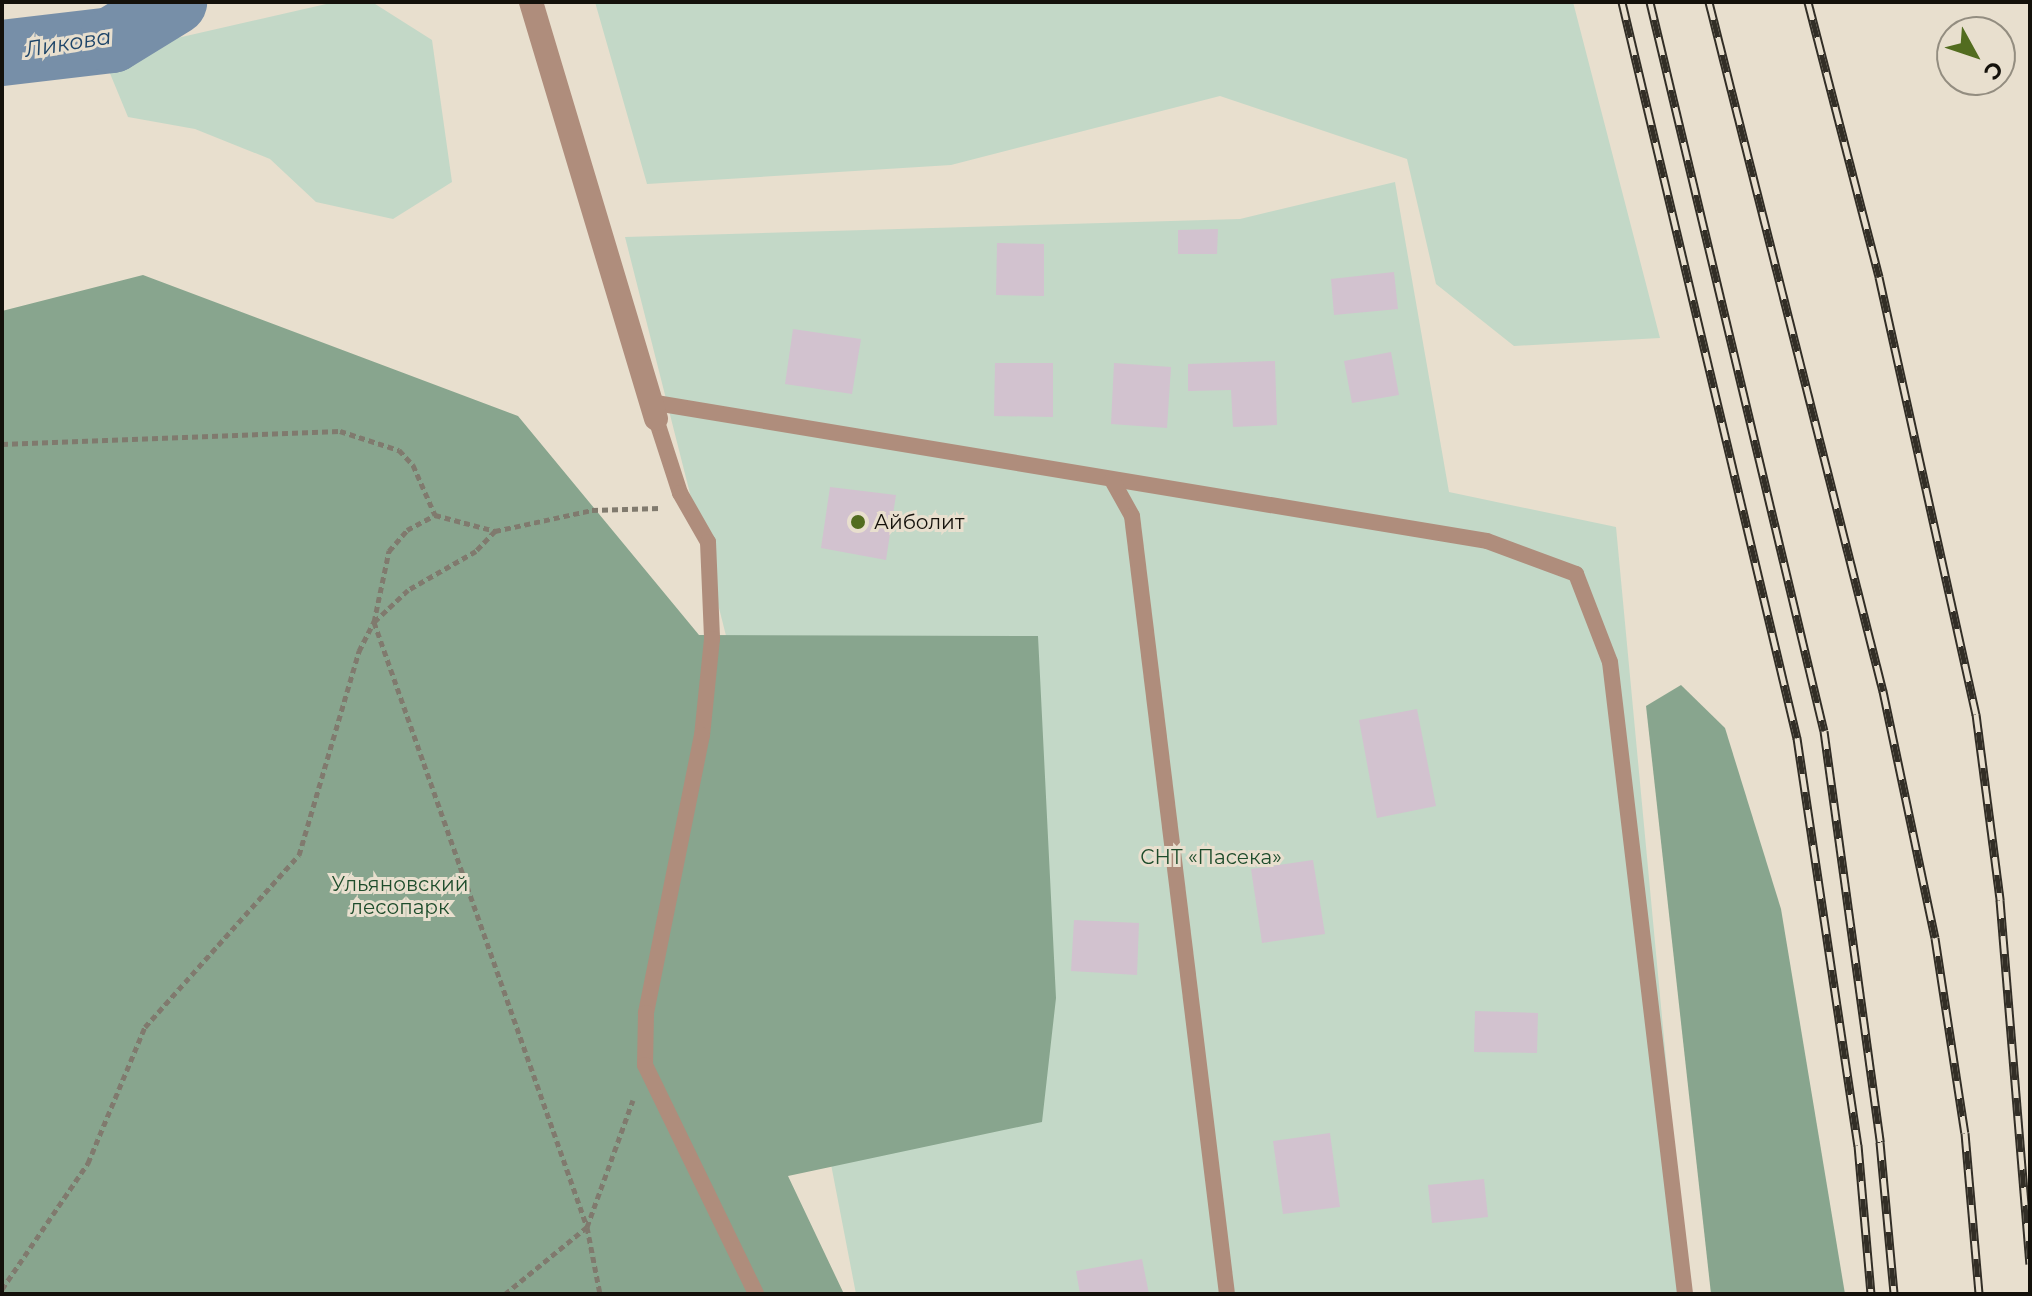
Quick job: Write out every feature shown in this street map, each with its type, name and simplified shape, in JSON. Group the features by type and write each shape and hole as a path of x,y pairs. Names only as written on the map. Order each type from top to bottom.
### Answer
{"street":[{"path":"531,2 653,411"}],"lane":[{"path":"756,1294 645,1065 646,1013 702,735 712,639 708,542 680,493 653,411 1112,480 1487,541 1576,574 1610,662 1685,1294"},
{"path":"1112,480 1132,516 1227,1294"}],"path":[{"path":"2,444 340,431 399,450 413,465 435,515"},
{"path":"2,1289 88,1163 145,1027 299,855 359,651 374,622 389,551 407,530 435,515 495,531 592,510 661,508 680,493"},
{"path":"374,622 408,590 476,551 495,531"},
{"path":"374,622 587,1227 600,1294"},
{"path":"505,1294 587,1227 645,1065"}],"green space":[{"path":"335,2 372,2 432,40 452,182 393,219 316,202 270,159 195,129 128,117 109,71 151,44"},
{"path":"595,2 1573,2 1660,338 1514,346 1436,284 1407,159 1220,96 951,165 647,184"},
{"name":"СНТ «Пасека»","path":"1395,182 1449,492 1616,527 1688,1294 856,1294 739,687 625,237 1240,219"},
{"name":"Ульяновский лесопарк","path":"143,275 518,416 699,635 1038,636 1056,998 1042,1122 788,1176 844,1294 2,1294 2,311"},
{"path":"1681,685 1725,728 1781,909 1845,1294 1711,1294 1646,706"}],"building":[{"path":"1218,229 1217,254 1178,254 1178,230"},
{"path":"997,243 1044,244 1044,296 996,295"},
{"path":"1394,272 1398,309 1334,315 1331,279"},
{"path":"793,329 861,339 852,394 785,384"},
{"path":"1391,352 1399,395 1352,403 1344,361"},
{"path":"1275,361 1277,425 1233,427 1231,390 1188,391 1188,364"},
{"path":"995,363 1053,363 1053,417 994,416"},
{"path":"1114,363 1171,367 1167,428 1111,424"},
{"name":"Айболит","path":"830,487 896,495 886,560 821,548"},
{"path":"1417,709 1436,806 1377,818 1359,720"},
{"path":"1313,860 1325,934 1262,943 1251,869"},
{"path":"1074,920 1139,923 1137,975 1071,971"},
{"path":"1475,1011 1538,1013 1537,1053 1474,1052"},
{"path":"1330,1133 1340,1207 1283,1214 1273,1141"},
{"path":"1484,1179 1488,1217 1432,1223 1428,1185"},
{"path":"1142,1259 1149,1294 1080,1294 1076,1271"}],"waterway":[{"name":"Ликова","path":"2,53 112,40 174,2"}],"railway":[{"path":"1622,2 1797,738 1858,1145 1871,1294"},
{"path":"1650,2 1824,731 1880,1142 1894,1294"},
{"path":"1709,2 1883,691 1935,938 1965,1133 1979,1294"},
{"path":"1808,2 1879,277 1976,714 2000,900 2030,1264"}],"place":[{"name":"Айболит","path":"858,522"}]}
